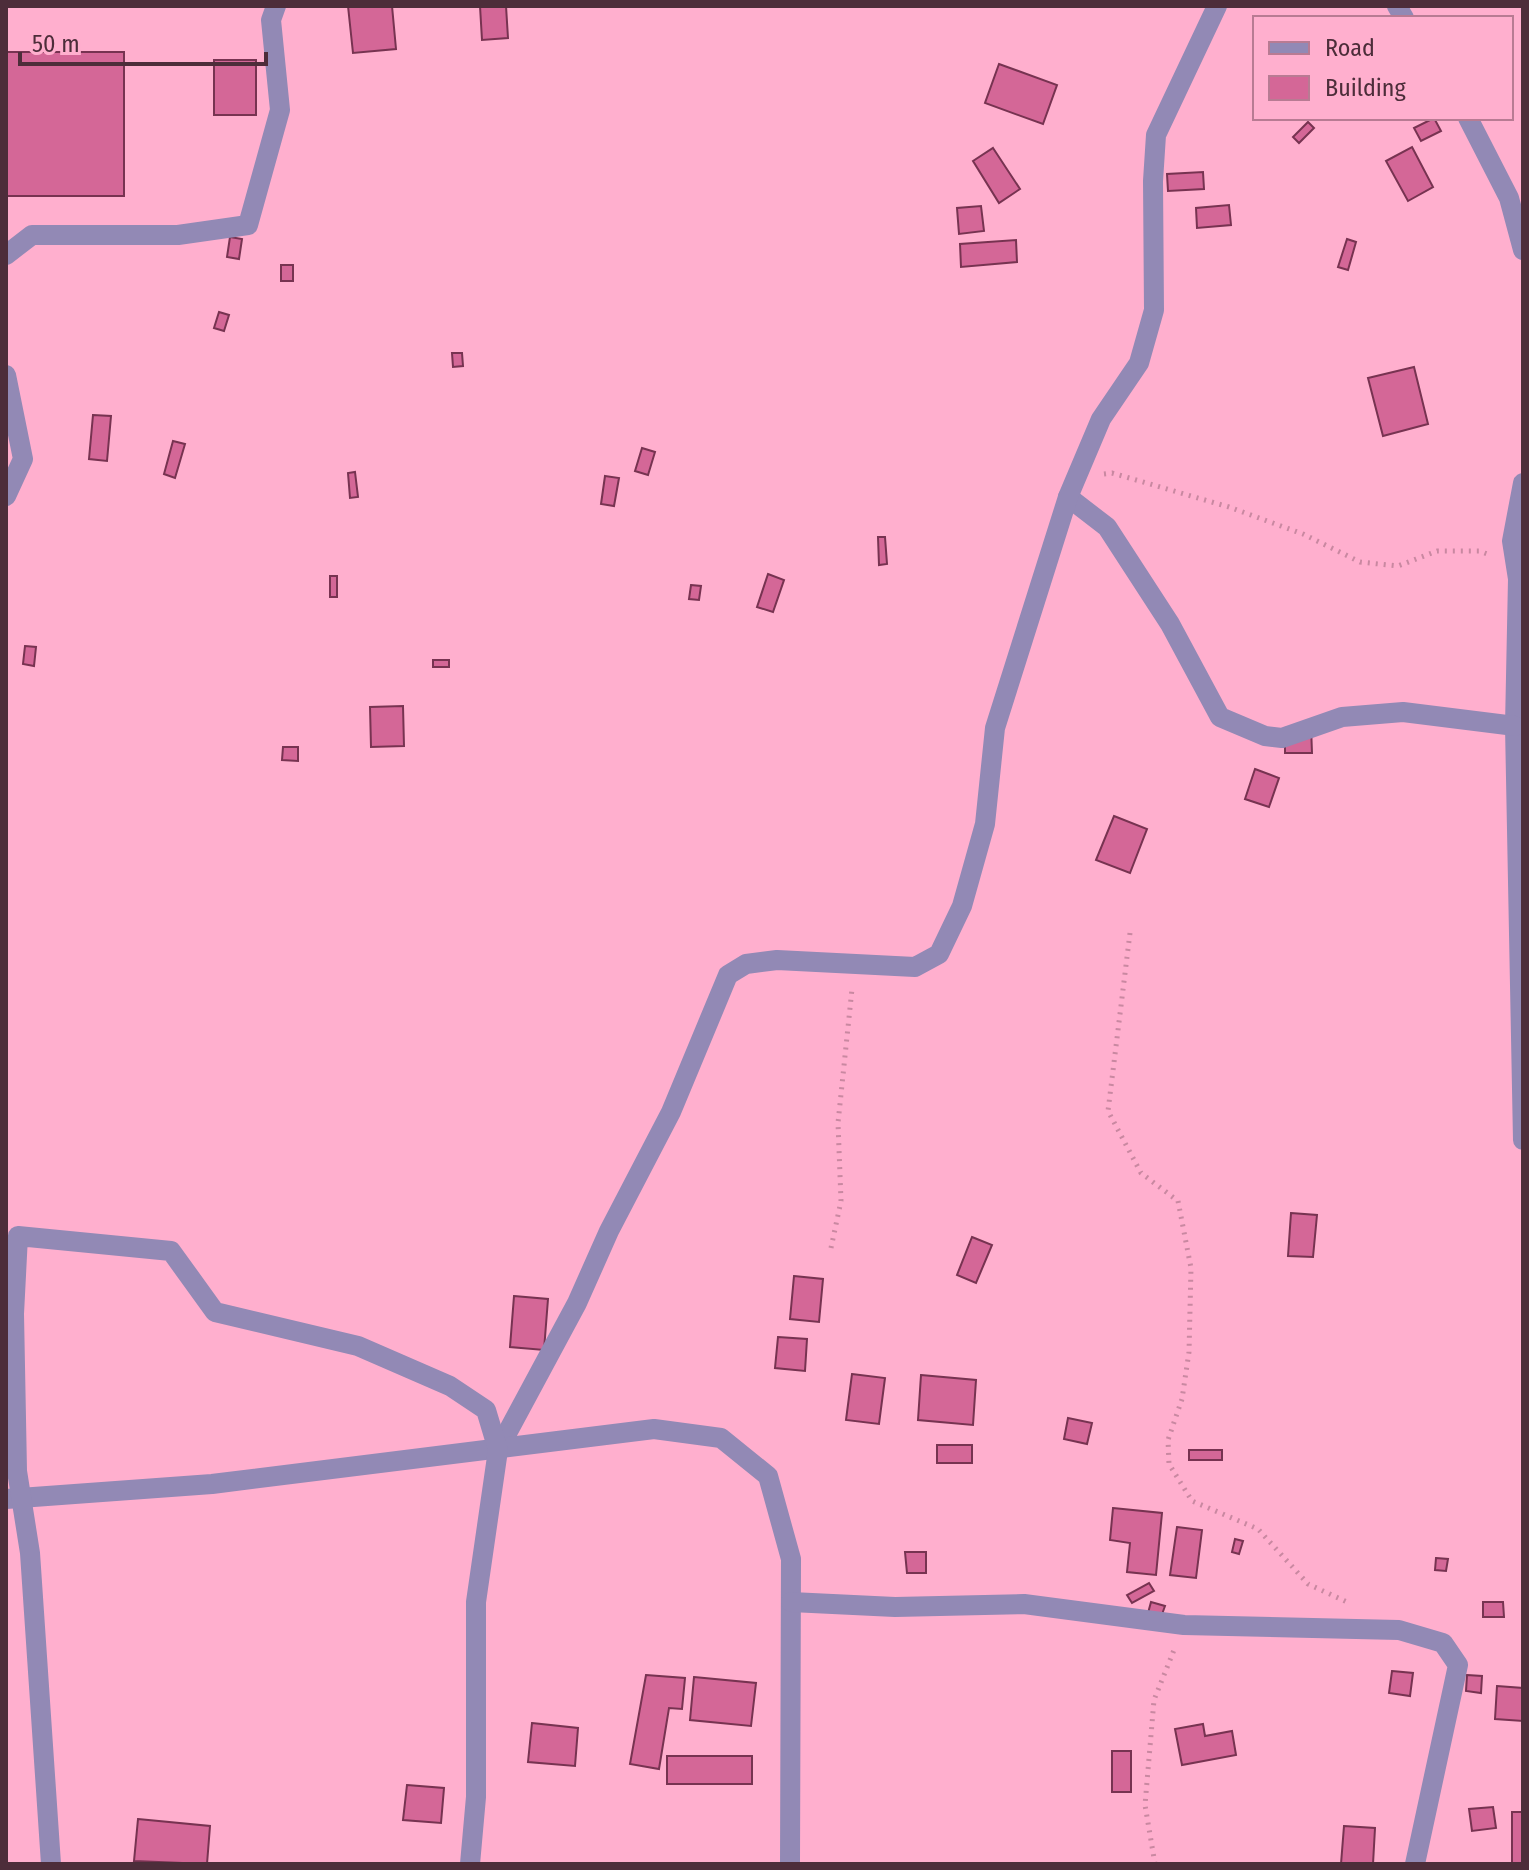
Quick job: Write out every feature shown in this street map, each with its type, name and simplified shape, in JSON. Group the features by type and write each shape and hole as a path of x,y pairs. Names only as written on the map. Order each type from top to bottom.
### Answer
{"street":[{"path":"6,255 32,235 178,235 248,225 280,110 271,20 276,6"},
{"path":"470,1864 476,1797 476,1602 498,1450 577,1303 609,1231 671,1112 728,975 746,964 777,960 915,967 939,954 962,906 985,824 995,728 1068,497 1101,419 1139,363 1154,310 1156,135 1217,6"},
{"path":"1469,120 1509,198 1523,250"},
{"path":"6,375 23,459 6,496"},
{"path":"1523,483 1512,541 1513,563 1518,579 1515,726 1523,1140"},
{"path":"1068,497 1107,527 1170,624 1220,717 1265,736 1282,738 1342,717 1403,712 1515,726"},
{"path":"51,1864 36,1629 13,1498 16,1458 14,1314 18,1236 171,1251 215,1312 358,1346 450,1386 486,1410 498,1450"},
{"path":"13,1498 212,1484 654,1429 721,1438 768,1476 791,1559 790,1864"},
{"path":"791,1602 895,1607 1024,1604 1184,1625 1399,1630 1443,1643 1458,1665 1415,1864"}],"path":[{"path":"1078,472 1094,476 1112,473 1229,507 1303,534 1360,562 1398,566 1437,551 1479,551 1513,563"},
{"path":"1130,933 1108,1111 1141,1173 1178,1201 1191,1268 1189,1352 1182,1399 1168,1440 1169,1464 1192,1501 1258,1529 1308,1584 1358,1607"},
{"path":"831,1248 841,1201 838,1123 853,964"},
{"path":"1155,1864 1145,1805 1154,1700 1184,1625"}],"building":[{"path":"348,6 392,6 396,49 353,53"},
{"path":"480,6 506,6 508,38 482,40"},
{"path":"6,52 124,52 124,196 6,196"},
{"path":"214,60 256,60 256,115 214,115"},
{"path":"999,64 1057,85 1043,124 985,103"},
{"path":"1435,120 1441,131 1421,141 1414,128"},
{"path":"1308,122 1314,128 1299,143 1293,137"},
{"path":"1412,147 1433,187 1408,201 1386,161"},
{"path":"993,148 1020,189 999,203 973,161"},
{"path":"1203,172 1204,189 1168,191 1167,174"},
{"path":"1229,205 1231,225 1197,228 1196,208"},
{"path":"981,206 984,231 959,234 957,208"},
{"path":"230,237 242,239 239,259 227,257"},
{"path":"1347,239 1356,242 1348,270 1338,267"},
{"path":"1016,240 1017,262 961,267 960,244"},
{"path":"281,265 293,265 293,281 281,281"},
{"path":"219,312 229,315 224,331 214,328"},
{"path":"452,353 462,353 463,366 453,367"},
{"path":"1414,367 1428,424 1383,436 1368,378"},
{"path":"93,415 111,416 107,461 89,459"},
{"path":"173,441 185,444 175,478 164,474"},
{"path":"642,448 655,452 648,475 635,471"},
{"path":"355,472 358,497 350,498 348,473"},
{"path":"605,476 619,478 614,506 601,504"},
{"path":"878,537 885,537 887,564 879,565"},
{"path":"768,574 784,580 773,612 757,607"},
{"path":"330,576 337,576 337,597 330,597"},
{"path":"691,585 701,586 699,600 689,599"},
{"path":"25,646 36,647 34,666 23,664"},
{"path":"433,660 449,660 449,667 433,667"},
{"path":"403,706 404,746 371,747 370,707"},
{"path":"1311,726 1312,753 1285,753 1285,728"},
{"path":"283,747 298,747 298,761 282,760"},
{"path":"1255,769 1279,778 1269,807 1245,799"},
{"path":"1114,816 1147,829 1130,873 1096,860"},
{"path":"1291,1213 1317,1215 1313,1257 1288,1256"},
{"path":"972,1237 992,1245 976,1283 957,1275"},
{"path":"794,1276 823,1279 819,1322 790,1319"},
{"path":"514,1296 548,1299 544,1350 510,1347"},
{"path":"778,1337 807,1339 805,1371 775,1368"},
{"path":"852,1374 885,1378 879,1424 846,1420"},
{"path":"921,1375 976,1380 973,1425 918,1420"},
{"path":"1068,1418 1092,1423 1087,1444 1064,1439"},
{"path":"937,1445 972,1445 972,1463 937,1463"},
{"path":"1189,1450 1222,1450 1222,1460 1189,1460"},
{"path":"1113,1508 1162,1513 1156,1575 1127,1572 1130,1543 1110,1540"},
{"path":"1177,1527 1202,1530 1196,1578 1170,1575"},
{"path":"1235,1539 1243,1541 1239,1554 1232,1552"},
{"path":"905,1552 926,1552 926,1573 907,1573"},
{"path":"1436,1558 1448,1559 1446,1571 1435,1570"},
{"path":"1149,1583 1154,1591 1132,1603 1127,1595"},
{"path":"1151,1602 1165,1606 1161,1617 1148,1613"},
{"path":"1483,1602 1503,1602 1504,1617 1483,1617"},
{"path":"1392,1671 1413,1673 1410,1696 1389,1693"},
{"path":"646,1675 685,1678 682,1709 669,1708 659,1769 630,1764"},
{"path":"1467,1675 1482,1676 1481,1693 1466,1691"},
{"path":"694,1677 756,1683 751,1726 690,1720"},
{"path":"1497,1686 1523,1688 1523,1721 1495,1719"},
{"path":"532,1723 578,1728 575,1766 528,1762"},
{"path":"1203,1724 1205,1736 1232,1731 1236,1755 1182,1765 1175,1729"},
{"path":"1112,1751 1131,1751 1131,1792 1112,1792"},
{"path":"667,1756 752,1756 752,1784 667,1784"},
{"path":"407,1785 444,1788 441,1823 403,1820"},
{"path":"1493,1807 1496,1828 1472,1831 1469,1809"},
{"path":"1512,1812 1523,1812 1523,1864 1512,1864"},
{"path":"138,1819 210,1826 207,1864 134,1861"},
{"path":"1344,1826 1375,1828 1373,1864 1341,1864"}]}
